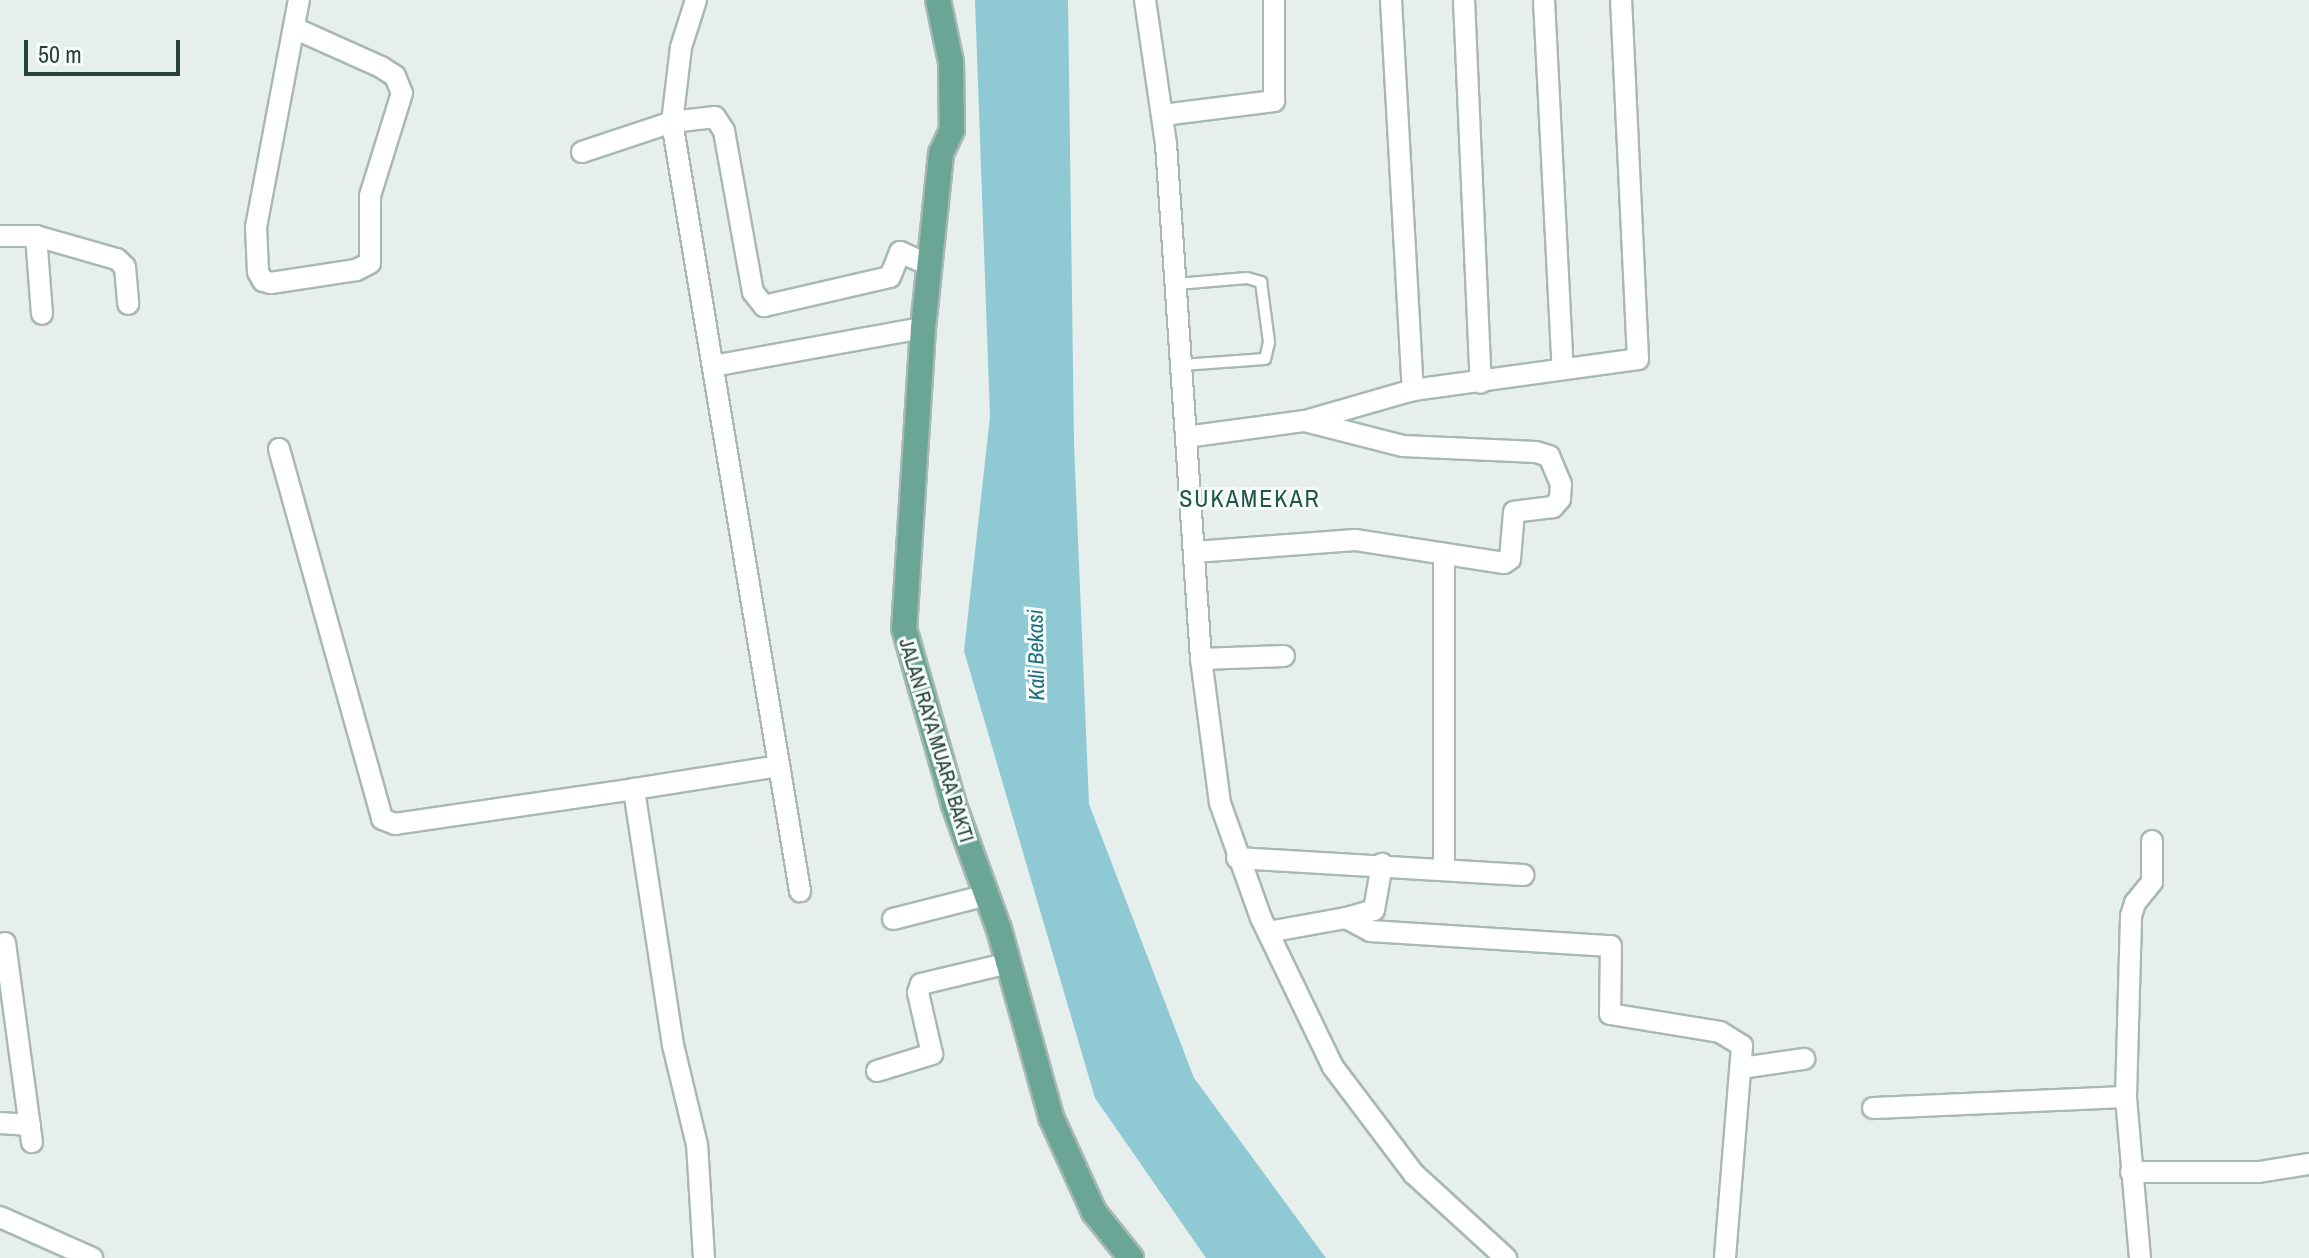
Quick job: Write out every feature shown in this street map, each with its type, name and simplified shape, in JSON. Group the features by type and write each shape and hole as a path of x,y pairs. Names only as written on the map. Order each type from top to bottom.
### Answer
{"main road":[{"name":"JALAN RAYA MUARA BAKTI","path":"938,0 953,94 952,130 941,154 929,265 908,491 904,628 954,805 1009,963 1065,1152 1094,1212 1131,1258"}],"street":[{"path":"294,28 381,67 395,76 402,93 370,196 370,263 356,270 271,283 263,281 258,272 256,227 299,0"},
{"path":"696,0 681,47 672,122 800,891"},
{"path":"1145,0 1163,115 1201,659 1212,761 1237,858 1312,1029 1356,1102 1434,1197 1506,1258"},
{"path":"1163,115 1269,106 1274,101 1274,0"},
{"path":"1391,0 1413,390"},
{"path":"1464,0 1481,383"},
{"path":"1544,0 1563,369"},
{"path":"1186,437 1305,421 1413,390 1638,359 1621,0"},
{"path":"582,152 672,122 709,116 721,123 759,304 775,305 890,277 900,252 929,265"},
{"path":"0,236 36,236 117,259 125,267 128,304"},
{"path":"36,236 42,314"},
{"path":"713,366 923,328"},
{"path":"1194,552 1355,540 1444,558 1507,562 1514,512 1553,507 1560,499 1558,468 1549,456 1403,446 1305,421"},
{"path":"279,449 382,819 395,824 779,766"},
{"path":"1444,558 1444,870"},
{"path":"1201,659 1284,656"},
{"path":"634,789 673,1045 697,1145 704,1258"},
{"path":"2140,1258 2126,1097 2131,916 2135,903 2152,882 2152,841"},
{"path":"1237,858 1382,864 1523,875"},
{"path":"1268,932 1374,910 1382,864"},
{"path":"893,919 987,895"},
{"path":"1346,918 1370,931 1607,944 1614,954 1610,1014 1733,1037 1742,1046 1742,1068 1725,1258"},
{"path":"0,1123 31,1134 5,943"},
{"path":"877,1071 932,1054 918,993 921,984 1009,963"},
{"path":"1742,1068 1804,1059"},
{"path":"1873,1108 2126,1097"},
{"path":"2131,1172 2259,1172 2309,1164"},
{"path":"0,1217 92,1258"}],"lane":[{"path":"1177,284 1247,278 1261,282 1269,353 1260,360 1182,365"}],"water":[{"name":"Kali Bekasi","path":"975,0 1068,0 1074,444 1089,804 1194,1078 1326,1258 1206,1258 1095,1098 964,651 990,417"}],"district":[{"name":"SUKAMEKAR","path":"1250,499"}]}
